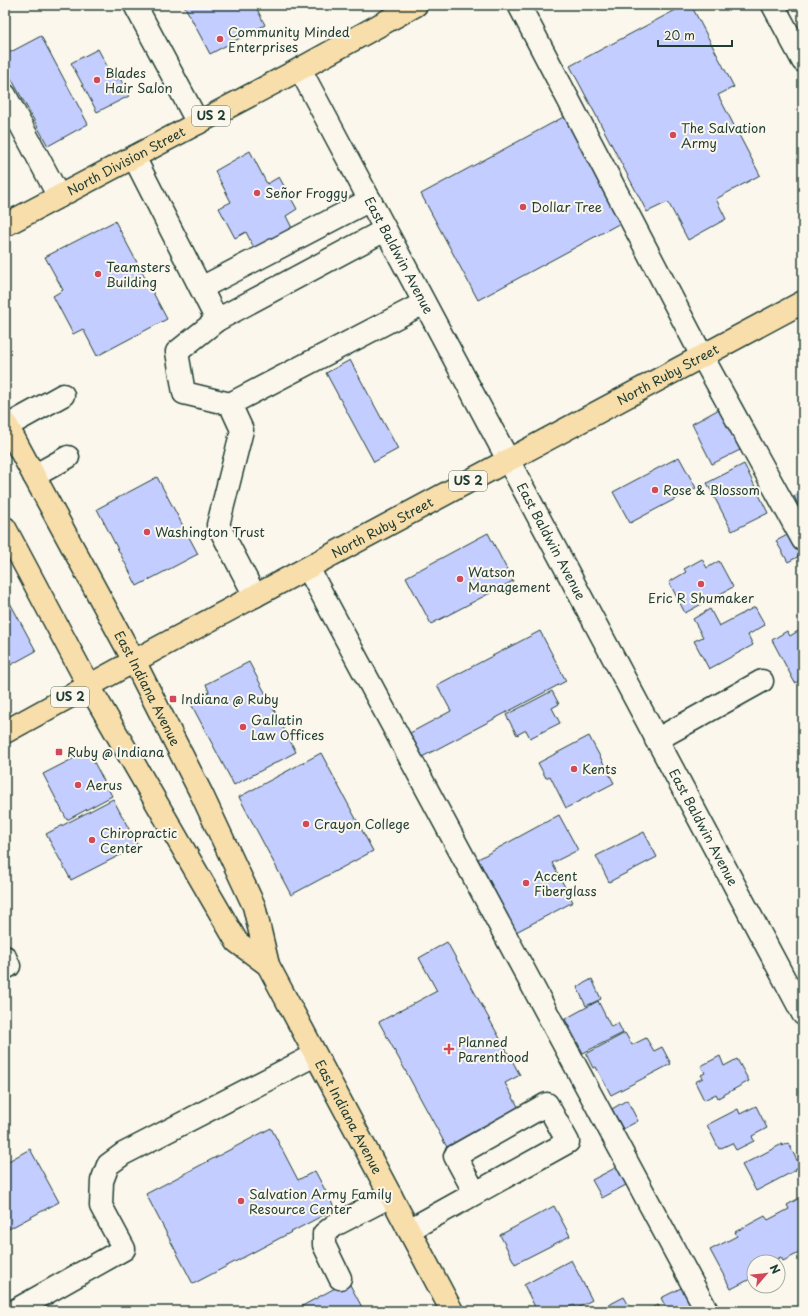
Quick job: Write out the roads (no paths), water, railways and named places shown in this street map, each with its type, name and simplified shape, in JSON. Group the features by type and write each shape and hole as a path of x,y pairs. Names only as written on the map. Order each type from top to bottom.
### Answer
{"main road":[{"name":"North Division Street","path":"5,225 300,69 416,5"},
{"name":"North Ruby Street","path":"5,732 134,661 803,302"},
{"name":"East Indiana Avenue","path":"6,424 134,661 182,754 254,906 268,964 452,1311"},
{"name":"East Indiana Avenue","path":"5,528 89,686 237,942 268,964"}],"street":[{"path":"134,5 198,123"},
{"path":"519,5 702,356 803,540"},
{"path":"773,5 803,61"},
{"name":"East Baldwin Avenue","path":"300,69 803,1014"},
{"path":"5,95 59,197"},
{"path":"134,157 217,320"},
{"path":"201,288 370,200"},
{"path":"385,230 217,320 177,352 184,393 230,404 424,303"},
{"path":"6,424 63,395"},
{"path":"230,404 242,430 218,525 255,596"},
{"path":"34,476 68,457"},
{"path":"308,568 707,1311"},
{"path":"656,740 762,681"},
{"path":"5,957 9,966 5,968"},
{"path":"14,1311 124,1249 101,1206 102,1181 108,1166 123,1154 315,1055"},
{"path":"409,1230 568,1142 547,1104 454,1156 475,1193"},
{"path":"340,1278 324,1245 324,1234 335,1225 391,1196"}],"place":[{"name":"Community Minded Enterprises","path":"220,39"},
{"name":"Blades Hair Salon","path":"97,80"},
{"name":"The Salvation Army","path":"673,135"},
{"name":"Señor Froggy","path":"257,193"},
{"name":"Dollar Tree","path":"523,207"},
{"name":"Teamsters Building","path":"98,274"},
{"name":"Rose & Blossom","path":"655,490"},
{"name":"Washington Trust","path":"147,532"},
{"name":"Watson Management","path":"460,579"},
{"name":"Eric R Shumaker","path":"701,584"},
{"name":"Indiana @ Ruby","path":"173,699"},
{"name":"Gallatin Law Offices","path":"243,727"},
{"name":"Ruby @ Indiana","path":"59,752"},
{"name":"Kents","path":"574,769"},
{"name":"Aerus","path":"78,785"},
{"name":"Crayon College","path":"306,824"},
{"name":"Chiropractic Center","path":"92,840"},
{"name":"Accent Fiberglass","path":"526,883"},
{"name":"Planned Parenthood","path":"449,1049"},
{"name":"Salvation Army Family Resource Center","path":"241,1201"}]}
